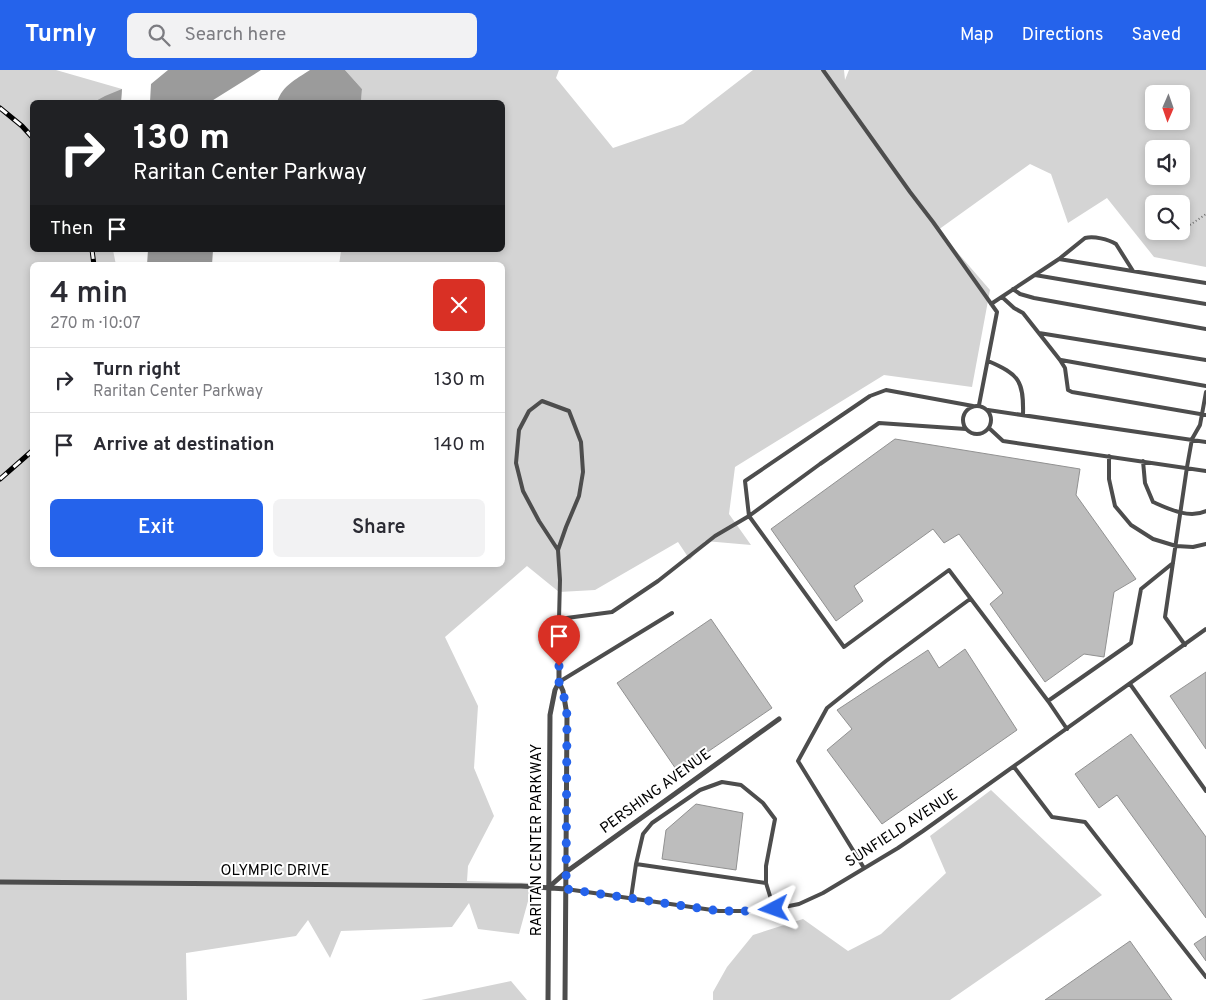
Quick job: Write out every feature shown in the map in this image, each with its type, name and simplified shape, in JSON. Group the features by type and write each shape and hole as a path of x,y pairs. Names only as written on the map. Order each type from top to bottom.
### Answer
{"street":[{"name":"RARITAN CENTER PARKWAY","path":"559,618 559,682 563,691 567,715 565,1000"},
{"name":"RARITAN CENTER PARKWAY","path":"548,1000 550,715 555,690 559,682"},
{"name":"PERSHING AVENUE","path":"549,887 566,872 779,719"},
{"name":"OLYMPIC DRIVE","path":"0,882 501,886 566,889"}],"lane":[{"path":"823,70 997,312 988,361 976,405"},
{"path":"991,304 1035,276 1085,238 1090,237 1112,241 1116,244 1133,271"},
{"path":"1059,259 1206,283"},
{"path":"1035,276 1206,304"},
{"path":"1013,289 1020,294 1034,298 1206,330"},
{"path":"1002,297 1014,308 1023,312 1060,360 1064,368 1068,390 1204,414"},
{"path":"1039,333 1206,360"},
{"path":"1060,360 1206,386"},
{"path":"988,361 1012,373 1022,386 1024,398 1023,415"},
{"path":"1067,729 1048,701 948,570 844,647 749,516 744,481 870,396 886,390 976,405 988,410 1206,442"},
{"path":"1185,645 1165,617 1187,467 1192,440 1204,414 1206,392"},
{"path":"558,550 539,521 523,491 516,463 518,430 529,411 542,401 569,411 581,442 583,472 579,496 558,550 560,580 559,618 612,612 658,581 715,536 749,516 879,423 966,429"},
{"path":"976,405 969,408 963,415 963,424 973,434 982,434 989,428 992,419 988,410"},
{"path":"989,428 1003,441 1206,470"},
{"path":"1109,456 1108,479 1115,506 1131,525 1153,539 1176,546 1193,547 1206,544"},
{"path":"1143,461 1145,483 1153,502 1180,512 1200,514 1206,511"},
{"path":"1048,701 1131,643 1141,589 1173,564"},
{"path":"864,868 798,761 827,708 886,661 970,599"},
{"path":"559,682 672,613"},
{"name":"SUNFIELD AVENUE","path":"566,889 719,911 774,909 799,904 823,893 923,831 1206,630"},
{"path":"1130,684 1206,791"},
{"path":"1014,767 1052,816 1085,822 1206,977"},
{"path":"631,898 643,834 652,823 700,790 722,782 741,785 764,803 775,820 766,866 766,883 774,909"},
{"path":"636,864 766,883"}],"path":[{"path":"1190,225 1206,214"}],"shaded area":[{"path":"0,70 56,70 122,89 121,100 30,100 30,252 113,252 115,262 30,262 30,567 505,567 505,262 339,262 341,252 505,252 505,100 361,100 362,89 345,70 559,70 556,78 613,148 683,124 753,70 844,70 845,80 849,70 1206,70 1206,267 1154,257 1107,198 1068,223 1051,174 1030,164 938,230 990,290 972,387 884,375 735,467 729,514 751,545 705,541 690,560 678,542 595,590 559,592 527,566 445,637 478,706 474,768 494,816 468,866 467,881 533,883 519,934 478,929 469,903 452,927 341,931 330,958 308,920 296,936 186,953 187,1000 0,1000"},
{"path":"168,70 261,70 213,100 150,100 151,84"},
{"path":"310,70 345,70 362,89 361,100 278,100 286,87"},
{"path":"122,89 121,100 98,100"},
{"path":"148,252 213,252 212,262 147,262"},
{"path":"991,790 1102,895 950,1000 713,1000 713,992 727,967 753,935 803,919 848,951 881,934 946,873 930,836"},
{"path":"511,981 527,1000 421,1000"}],"building":[{"path":"895,439 1080,469 1076,495 1136,579 1114,592 1104,657 1084,654 1045,682 990,604 1003,593 959,534 944,543 933,529 854,586 863,601 836,621 771,529"},
{"path":"711,619 772,708 678,772 617,683"},
{"path":"965,649 1017,730 882,824 827,750 852,729 837,710 928,650 939,668"},
{"path":"1206,672 1206,749 1170,696"},
{"path":"1131,734 1206,837 1206,918 1117,795 1099,808 1075,774"},
{"path":"696,804 743,813 736,870 662,859 666,830"},
{"path":"1206,936 1206,961 1194,944"},
{"path":"1130,941 1172,1000 1045,1000"}],"railway":[{"path":"0,108 30,135"},
{"path":"92,252 94,262"},
{"path":"0,479 30,453"}],"route":[{"path":"559,666 559,682 565,699 567,715 566,889 719,911 774,909"}]}
